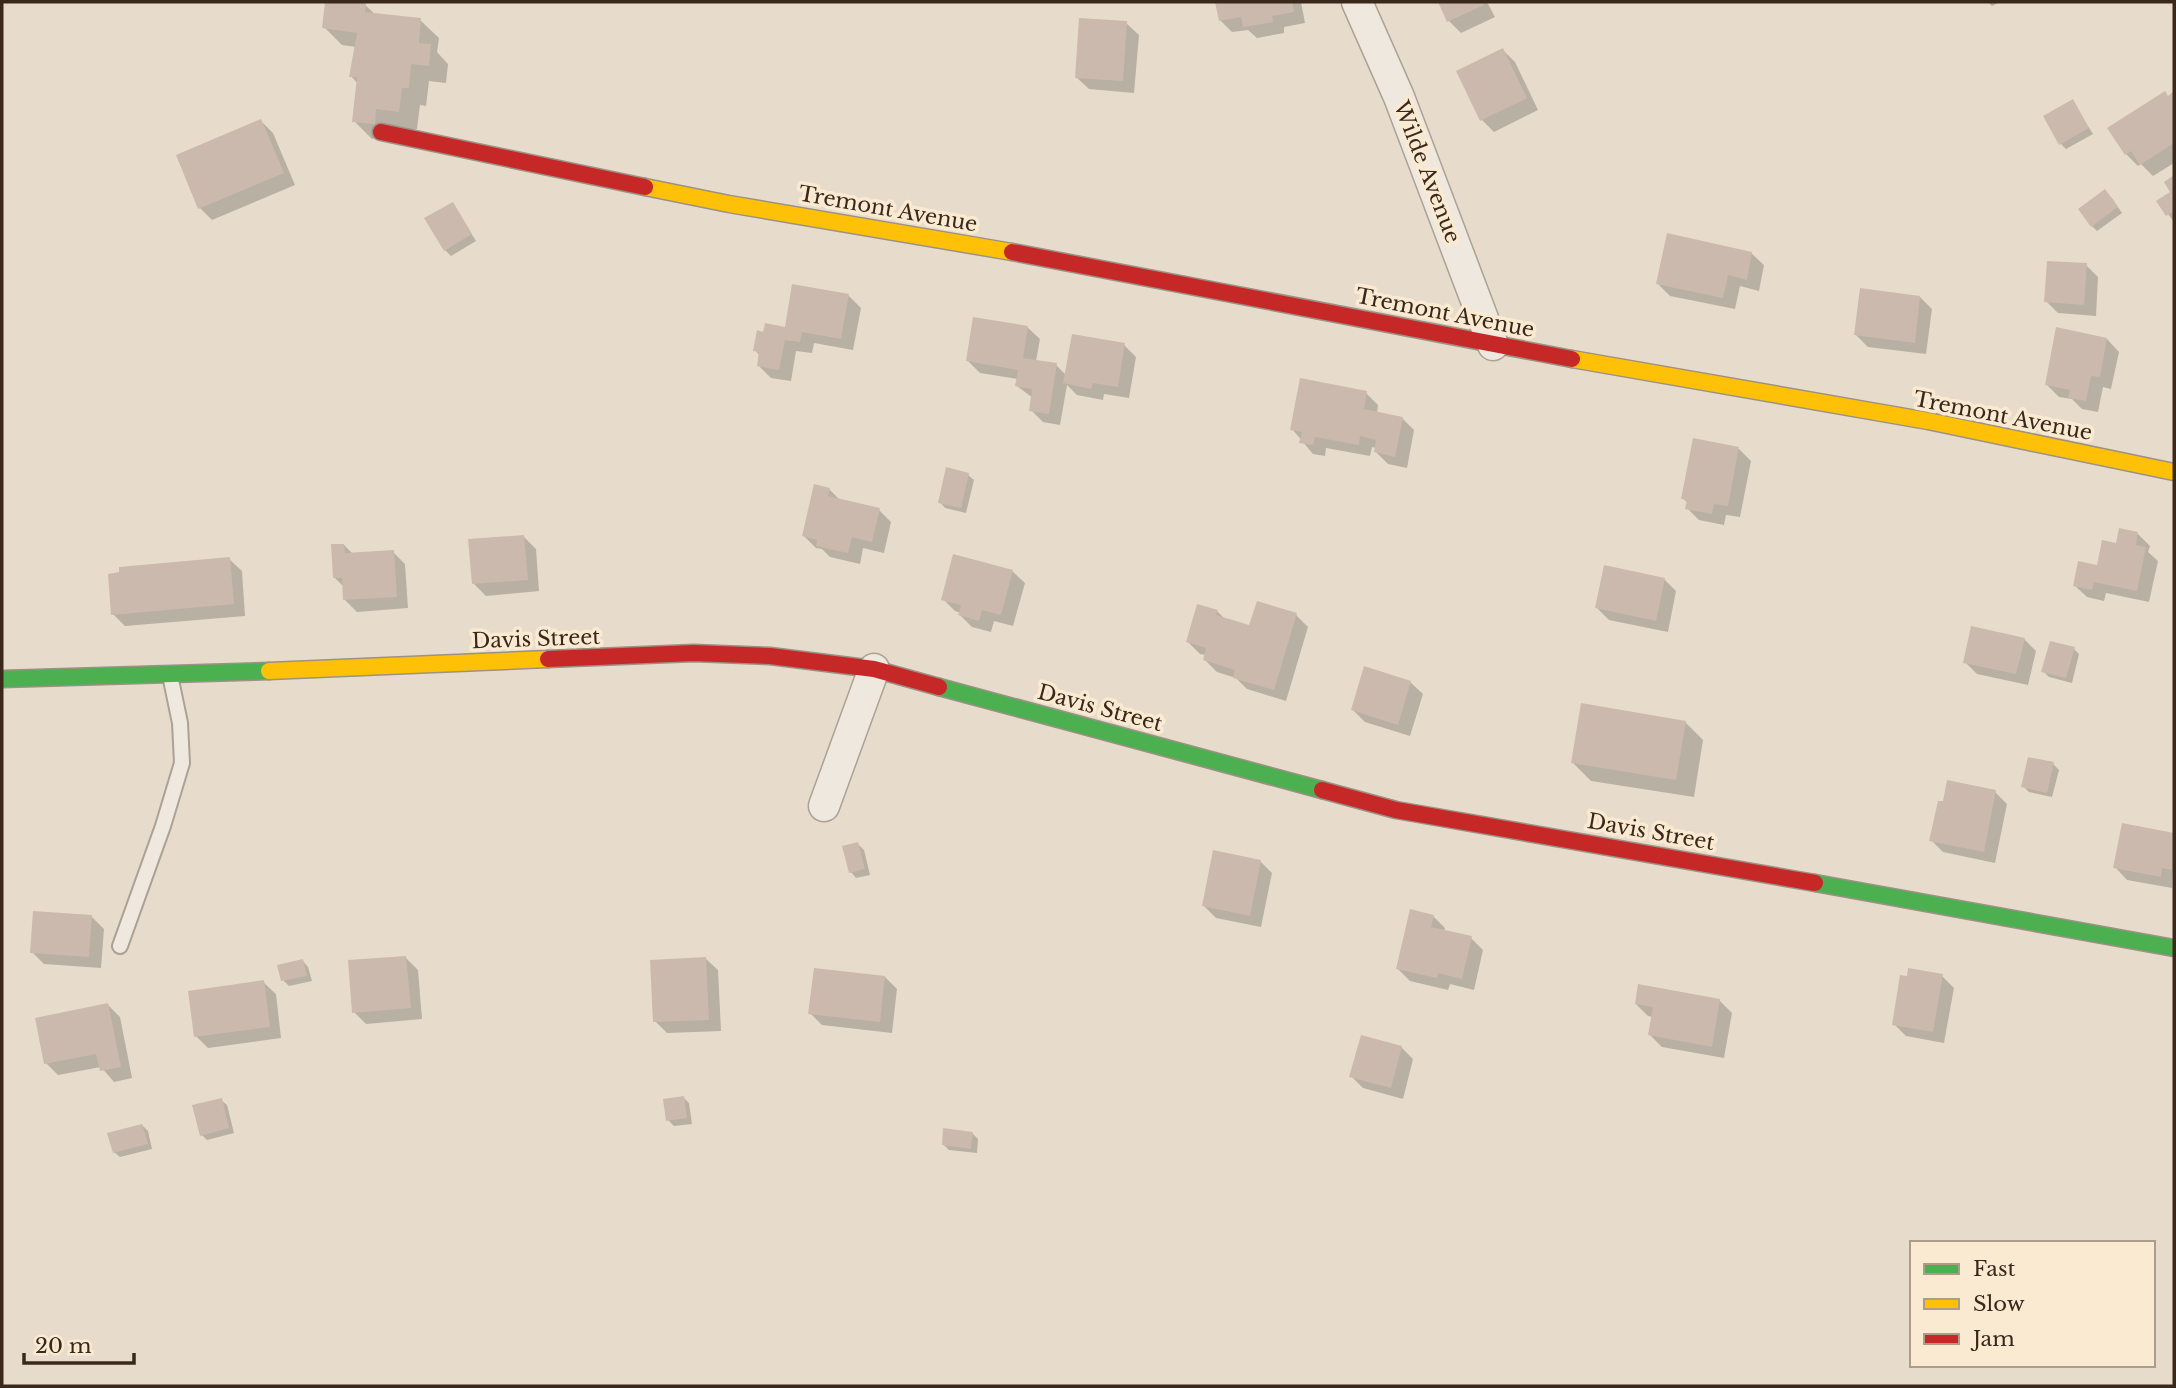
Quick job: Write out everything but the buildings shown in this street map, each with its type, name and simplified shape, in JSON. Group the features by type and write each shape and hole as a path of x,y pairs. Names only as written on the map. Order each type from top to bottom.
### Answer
{"street":[{"name":"Wilde Avenue","path":"1357,2 1399,97 1493,345"},
{"name":"Tremont Avenue","path":"381,132 708,199 1089,265 1493,345 1928,421 2174,472"},
{"name":"Davis Street","path":"2,679 694,653 770,656 874,669 1396,810 2174,948"},
{"path":"824,806 874,669"}],"lane":[{"path":"120,946 163,826 182,763 180,723 170,674"}],"traffic: fast":[{"path":"2,679 269,671"},
{"path":"939,687 1322,790"},
{"path":"1815,883 2174,948"}],"traffic: slow":[{"path":"645,187 1012,252"},
{"path":"1572,359 1928,421 2174,472"},
{"path":"269,671 548,659"}],"traffic: jam":[{"path":"381,132 645,187"},
{"path":"1012,252 1572,359"},
{"path":"548,659 694,653 770,656 874,669 939,687"},
{"path":"1322,790 1396,810 1815,883"}]}
